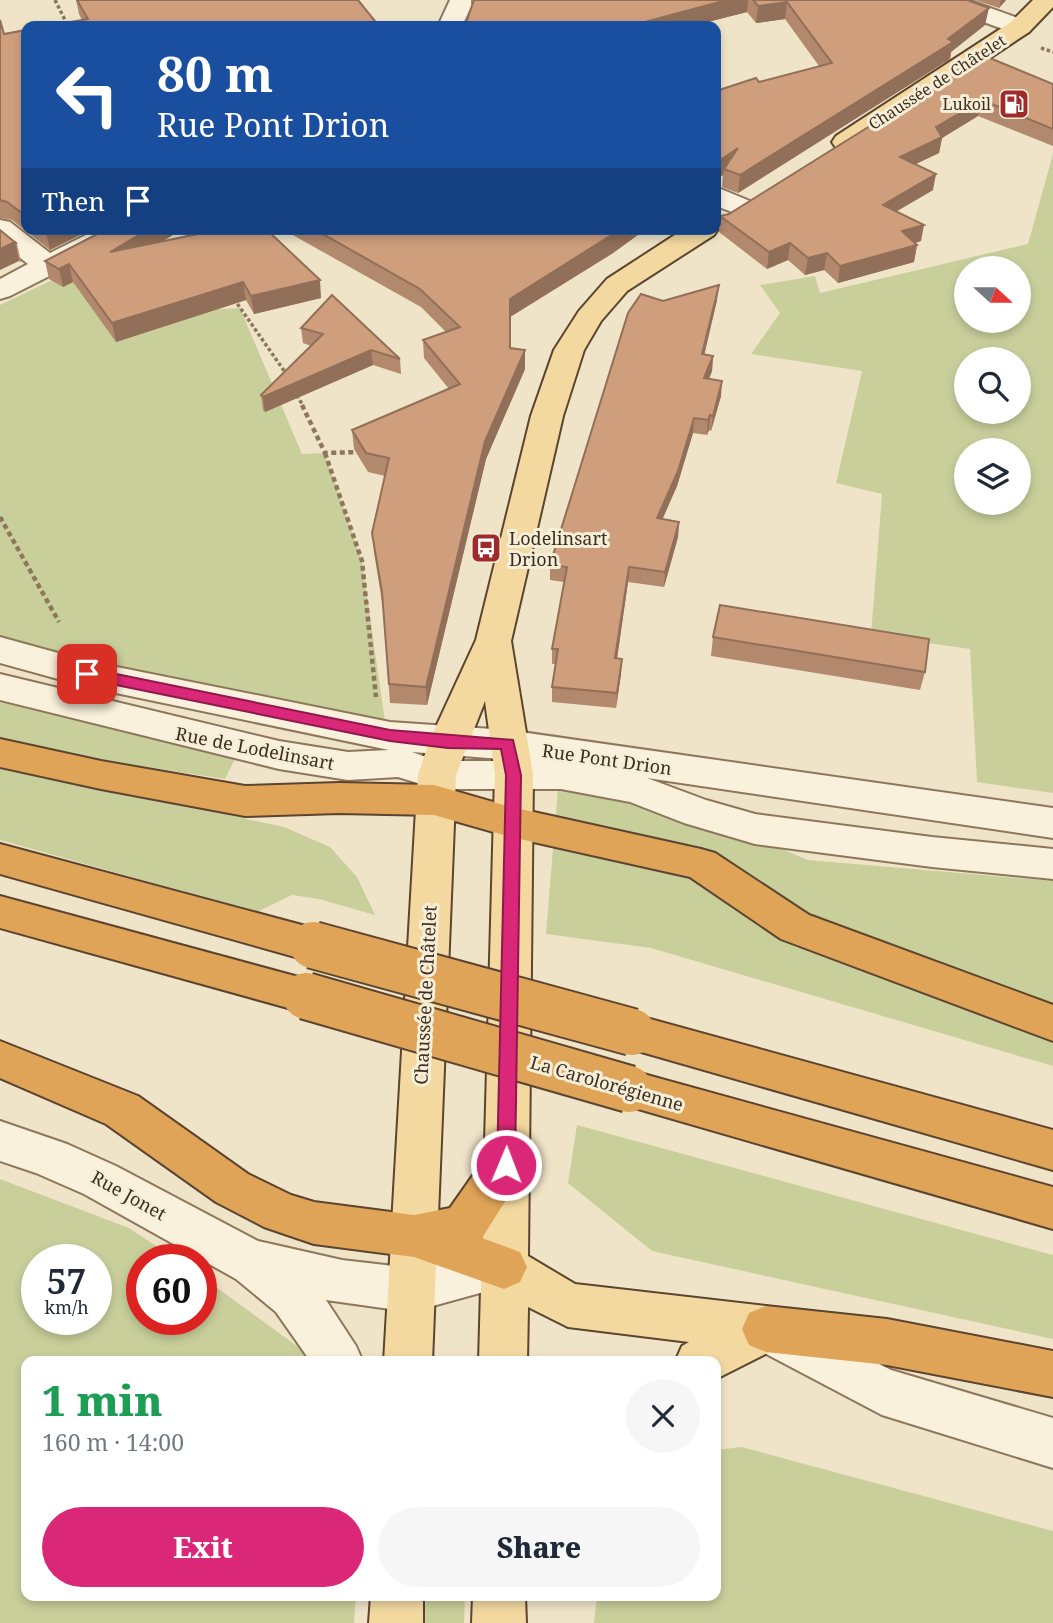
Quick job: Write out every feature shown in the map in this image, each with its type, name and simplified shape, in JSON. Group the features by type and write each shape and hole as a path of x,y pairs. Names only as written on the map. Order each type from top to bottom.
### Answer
{"highway":[{"path":"0,753 244,801 340,798 440,772 511,822 701,864 795,927 1053,1023"},
{"path":"0,859 1053,1150"},
{"name":"La Carolorégienne","path":"0,912 1053,1208"},
{"path":"0,1059 122,1110 232,1188 280,1212 314,1223 414,1236 505,1267"},
{"path":"414,1236 464,1226 506,1165"},
{"path":"766,1329 887,1342 1053,1374"}],"main road":[{"name":"Chaussée de Châtelet","path":"820,157 1020,27 1046,0"},
{"path":"721,217 740,198"},
{"name":"Chaussée de Châtelet","path":"408,1356 440,772 494,640 547,415 569,350 589,317 617,285 696,235"},
{"name":"Chaussée de Châtelet","path":"494,640 510,760 511,822 503,1356"},
{"path":"505,1267 568,1306 766,1329"},
{"path":"711,1356 766,1329"},
{"path":"396,1623 397,1601"},
{"path":"499,1601 499,1623"}],"street":[{"path":"452,21 462,0"},
{"path":"945,0 1020,27"},
{"path":"0,228 48,266"},
{"path":"0,290 108,235"},
{"path":"0,650 87,674 390,736 440,772"},
{"name":"Rue de Lodelinsart","path":"0,687 265,752 348,766 402,763 419,771 440,772 510,760"},
{"name":"Rue Pont Drion","path":"510,760 1053,823"},
{"name":"Rue Pont Drion","path":"510,760 561,775 635,789 698,813 755,829 932,852 1053,864"},
{"name":"Rue Jonet","path":"0,1141 94,1174 253,1262 284,1287 311,1317 335,1356"},
{"name":"Rue Jonet","path":"253,1262 342,1282 411,1290 505,1267"},
{"path":"766,1329 882,1391 1053,1443"}],"path":[{"path":"55,0 66,21"},
{"path":"187,235 197,248"},
{"path":"233,297 287,376"},
{"path":"293,387 325,453 362,561 374,693 390,736"},
{"path":"325,453 371,452"},
{"path":"0,517 59,622"}],"green space":[{"path":"1053,154 1053,793 977,782 970,649 871,635 882,494 836,483 862,371 751,354 780,313 760,285 815,276 820,293 954,261 954,333 1031,333 1031,256 977,256 1028,244"},
{"path":"67,273 220,309 240,308 302,454 325,453 362,561 385,721 0,645 0,305"},
{"path":"0,699 237,755 225,779 0,743"},
{"path":"0,765 284,827 330,847 357,877 375,915 319,899 292,895 257,912 0,840"},
{"path":"558,788 660,798 808,860 1053,881 1053,1066 651,948 546,934"},
{"path":"577,1125 1053,1255 1053,1339 652,1251 568,1183"},
{"path":"0,1179 129,1228 153,1244 126,1244 126,1335 217,1335 217,1288 301,1349 306,1356 21,1356 21,1601 356,1601 354,1623 0,1623"},
{"path":"742,1447 1053,1531 1053,1623 594,1623 596,1601 721,1601 721,1449"},
{"path":"426,1601 465,1601 464,1623 424,1623"}],"building":[{"path":"77,0 358,0 375,21 76,21 88,19"},
{"path":"474,0 727,0 648,21 467,21"},
{"path":"753,0 967,0 989,8 948,39 953,42 740,175 724,169 738,148 721,160 721,89 756,78 759,82 832,63 787,2 758,6"},
{"path":"0,20 4,34 21,31 21,212 0,200"},
{"path":"980,54 1053,84 1053,129 982,100 936,127 942,137 900,157 936,174 883,205 924,225 902,231 917,245 840,266 827,253 808,258 790,243 769,252 721,217 729,214"},
{"path":"0,230 15,242 0,249"},
{"path":"95,235 139,235 110,252 193,235 272,235 320,280 251,296 243,282 112,323 69,264 59,269 45,261"},
{"path":"325,235 611,235 510,299 510,348 525,350 485,441 426,687 389,684 382,592 372,533 389,458 366,453 352,430 460,384 423,340 460,327 420,289"},
{"path":"719,285 702,354 713,356 704,378 722,381 713,416 710,415 708,420 694,418 678,471 657,518 679,522 665,572 629,567 615,658 622,659 617,693 552,687 558,649 552,649 567,567 550,565 628,313 641,294 663,301"},
{"path":"332,295 400,359 371,350 263,397 261,395 323,334 301,328"},
{"path":"720,605 929,639 925,672 713,637"}],"place":[{"name":"Lukoil","path":"1014,104"},
{"name":"Lodelinsart Drion","path":"486,548"}],"route":[{"path":"87,674 390,736 507,744 514,775 506,1165"}]}
